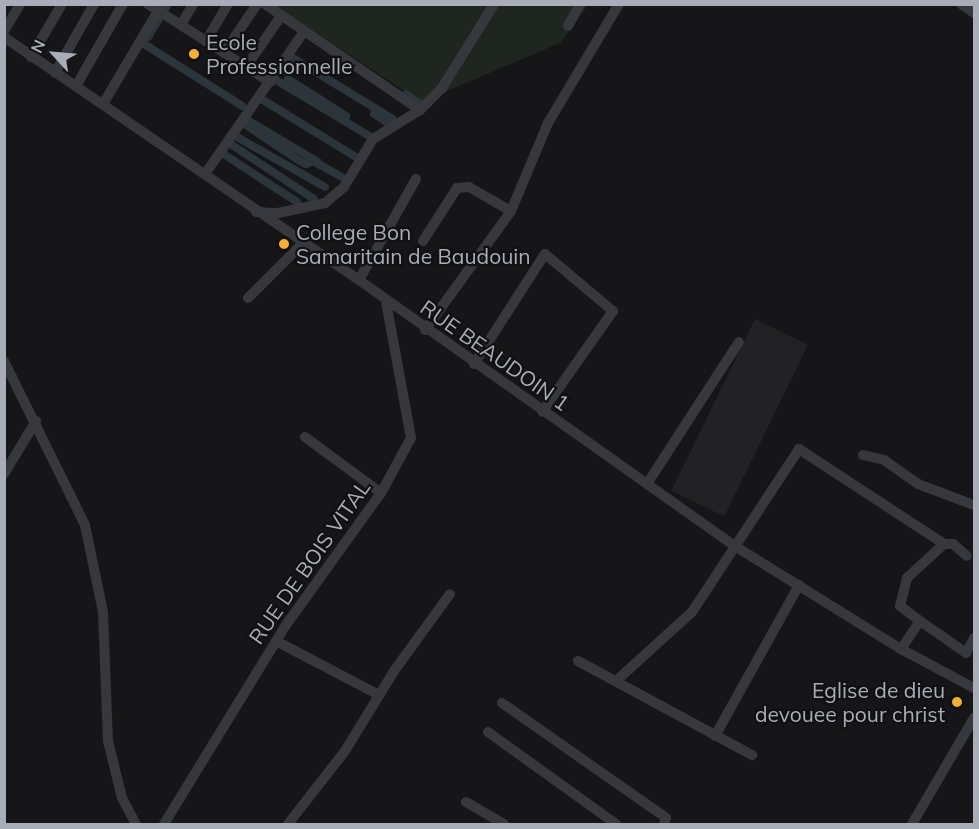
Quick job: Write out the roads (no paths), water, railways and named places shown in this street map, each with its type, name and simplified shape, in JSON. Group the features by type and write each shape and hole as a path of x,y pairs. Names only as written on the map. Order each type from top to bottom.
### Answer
{"street":[{"path":"4,31 20,4"},
{"path":"31,57 62,4"},
{"path":"55,73 94,4"},
{"path":"76,86 123,4"},
{"path":"181,25 194,4"},
{"path":"206,41 228,4"},
{"path":"224,53 257,4"},
{"path":"265,4 303,33 420,110"},
{"path":"256,212 278,213 325,203 344,187 373,139 420,110 442,88 494,4"},
{"path":"568,26 580,4"},
{"path":"425,330 511,211 561,99 619,4"},
{"path":"960,4 975,13"},
{"path":"103,104 158,9 270,82"},
{"path":"246,67 281,16"},
{"path":"205,174 303,33"},
{"name":"RUE BEAUDOIN 1","path":"4,37 205,174 302,244 359,280 425,330 733,545 901,649 975,688"},
{"path":"359,280 416,179"},
{"path":"423,241 457,188 469,187 511,211"},
{"path":"248,298 302,244"},
{"path":"474,364 545,254 613,311 542,412"},
{"name":"RUE DE BOIS VITAL","path":"164,825 276,641 381,493 411,438 386,302"},
{"path":"647,484 740,342"},
{"path":"4,361 36,421 85,525 102,612 108,741 122,798 136,825"},
{"path":"4,474 36,421"},
{"path":"305,437 381,493"},
{"path":"616,681 692,612 733,545 799,449 944,544 952,544 967,556"},
{"path":"863,455 884,460 918,484 975,505"},
{"path":"944,544 907,578 900,606 966,653 975,638"},
{"path":"715,736 799,585"},
{"path":"288,825 345,751 379,695 450,594"},
{"path":"901,649 920,621"},
{"path":"276,641 379,695"},
{"path":"578,661 752,755"},
{"path":"502,703 666,818 664,825"},
{"path":"912,825 975,718"},
{"path":"488,732 616,825"},
{"path":"466,802 504,825"}],"waterway":[{"path":"148,37 168,4"},
{"path":"144,44 242,106"},
{"path":"291,57 393,119"},
{"path":"288,79 346,116"},
{"path":"276,80 371,137"},
{"path":"406,94 419,103"},
{"path":"263,100 359,159"},
{"path":"374,114 388,123"},
{"path":"249,121 318,162"},
{"path":"246,125 300,161 306,164 313,161 347,180"},
{"path":"237,137 325,187"},
{"path":"232,145 314,199"},
{"path":"225,155 297,202"}],"place":[{"name":"Ecole Professionnelle","path":"194,54"},
{"name":"College Bon Samaritain de Baudouin","path":"284,244"},
{"name":"Eglise de dieu devouee pour christ","path":"957,702"}]}
